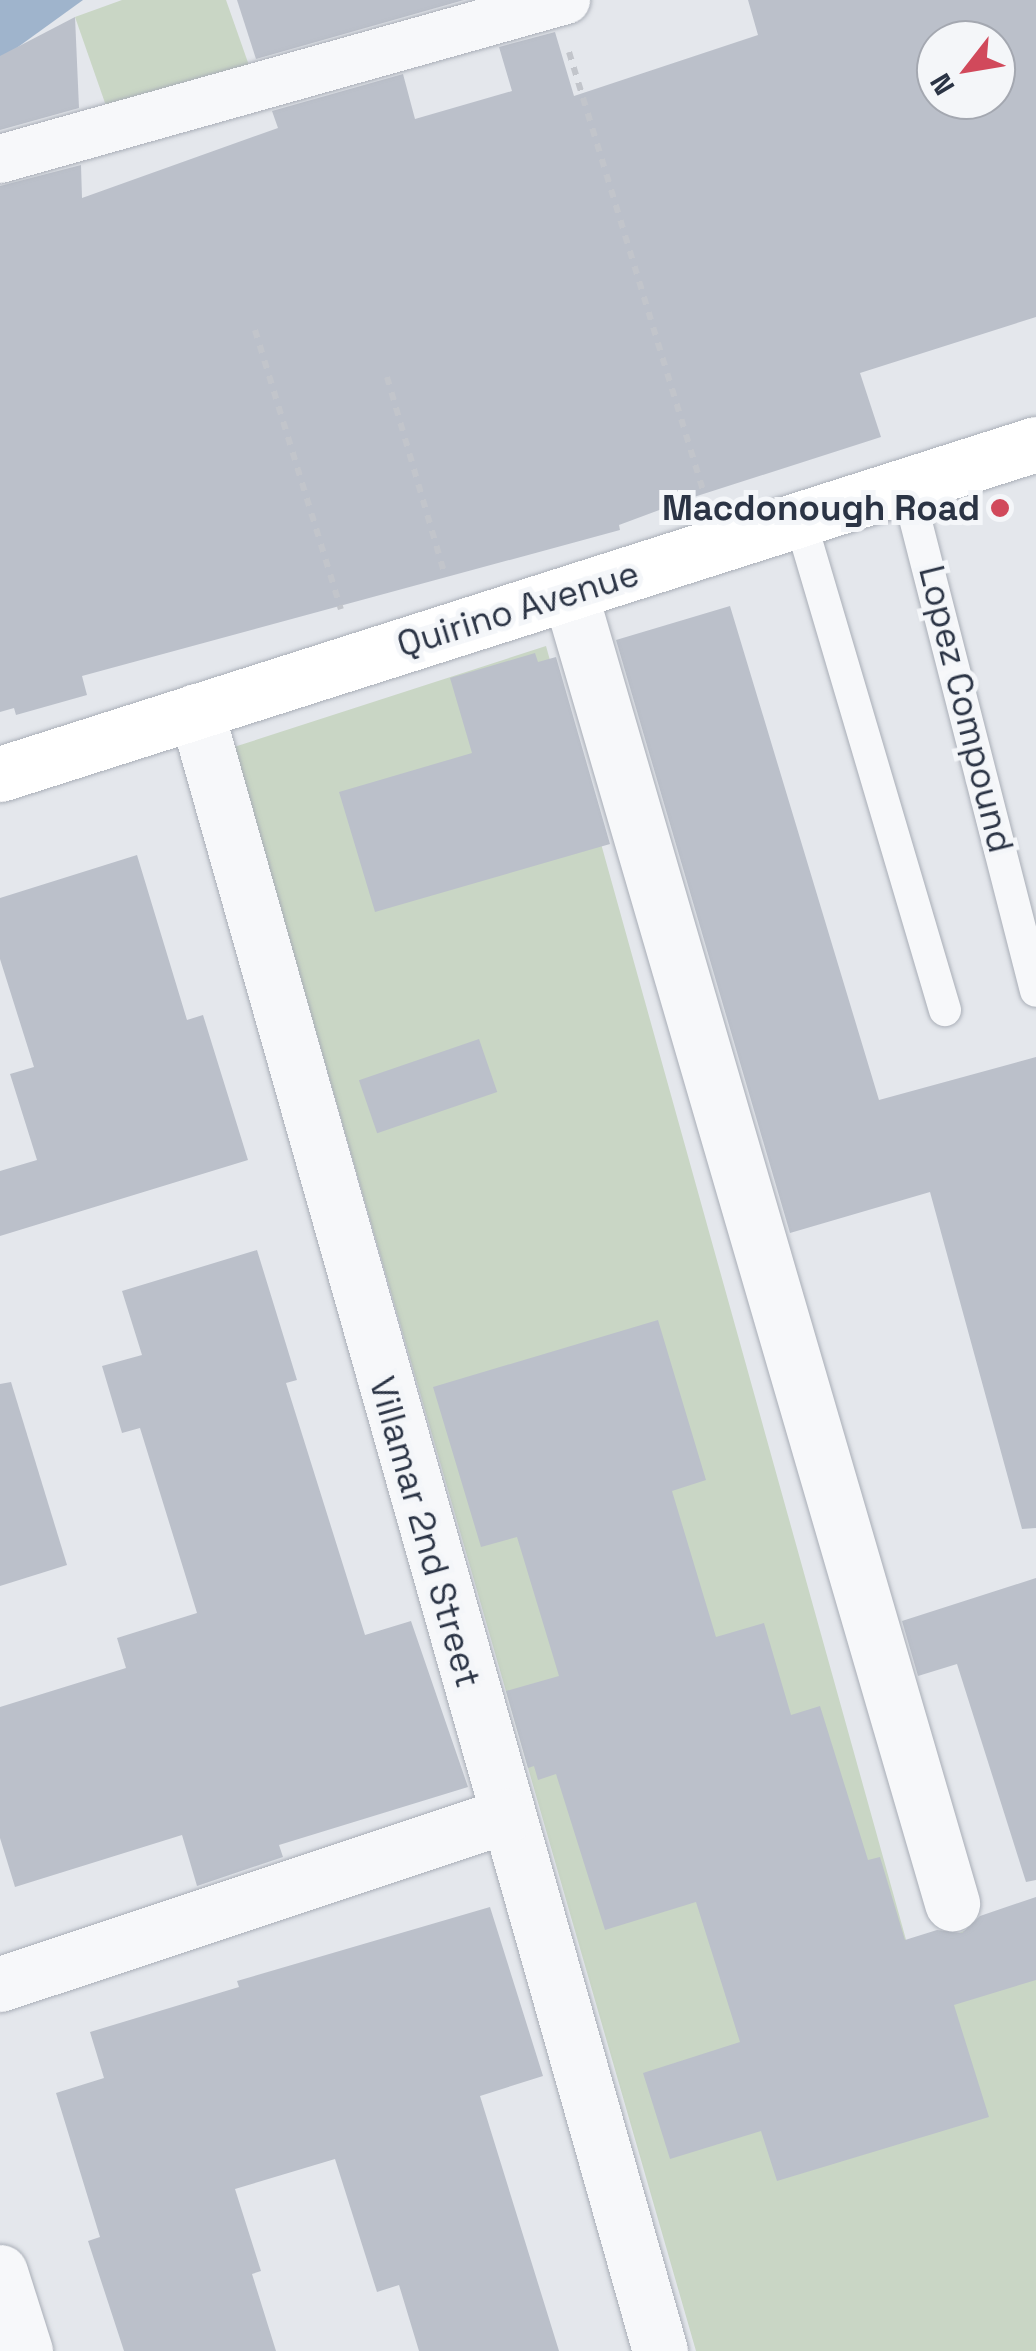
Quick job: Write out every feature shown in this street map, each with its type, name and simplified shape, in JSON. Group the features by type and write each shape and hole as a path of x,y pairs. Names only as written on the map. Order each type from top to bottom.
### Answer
{"main road":[{"name":"Quirino Avenue","path":"0,774 459,624 801,523 1036,444"}],"street":[{"path":"0,159 560,2"},
{"path":"570,594 952,1903"},
{"name":"Villamar 2nd Street","path":"196,710 504,1816 660,2351"},
{"path":"0,1984 504,1816"},
{"path":"0,2272 25,2351"}],"lane":[{"name":"Lopez Compound","path":"906,487 1036,990"},
{"path":"801,523 945,1010"}],"path":[{"path":"560,2 722,548"},
{"path":"255,330 356,658"},
{"path":"387,377 459,624"}],"green space":[{"path":"122,0 226,0 252,74 112,123 75,17"},
{"path":"546,646 910,1954 1036,1900 1036,2351 696,2351 234,747"}],"water":[{"path":"0,0 83,0 0,60"}],"building":[{"path":"237,0 464,0 256,59"},
{"path":"748,0 1036,0 1036,317 860,373 881,437 697,496 619,525 620,530 82,676 87,695 16,715 14,708 0,712 0,186 81,165 82,198 278,128 272,111 403,74 415,119 512,91 499,47 555,32 574,96 758,35"},
{"path":"75,17 79,108 0,130 0,56"},
{"path":"730,606 879,1100 1036,1057 1036,1528 1022,1529 930,1192 790,1233 616,640"},
{"path":"535,653 538,662 556,657 610,844 375,912 339,792 472,753 450,678"},
{"path":"137,855 187,1020 203,1015 248,1160 0,1236 0,1171 37,1160 10,1074 34,1067 0,959 0,898"},
{"path":"479,1039 497,1092 377,1133 359,1080"},
{"path":"257,1250 297,1380 286,1383 365,1635 411,1621 468,1787 279,1845 283,1857 197,1886 182,1835 15,1887 0,1838 0,1707 126,1668 117,1638 197,1613 140,1428 122,1433 102,1366 142,1355 122,1291"},
{"path":"658,1320 706,1480 672,1491 716,1637 764,1623 791,1715 820,1706 868,1860 880,1857 905,1940 937,1930 962,1933 980,1916 1036,1897 1036,1980 954,2005 989,2117 777,2181 761,2131 670,2159 643,2073 740,2042 696,1902 605,1930 556,1774 538,1780 534,1766 528,1768 506,1691 559,1676 517,1537 481,1547 433,1387"},
{"path":"11,1382 67,1565 0,1586 0,1384"},
{"path":"1036,1578 1036,1880 1026,1882 957,1664 918,1676 902,1621"},
{"path":"490,1907 543,2076 480,2096 559,2351 419,2351 399,2285 377,2292 335,2159 235,2189 261,2271 252,2274 276,2351 124,2351 88,2241 100,2237 56,2093 104,2078 90,2032 239,1987 237,1981"}],"place":[{"name":"Macdonough Road","path":"1000,508"}]}
